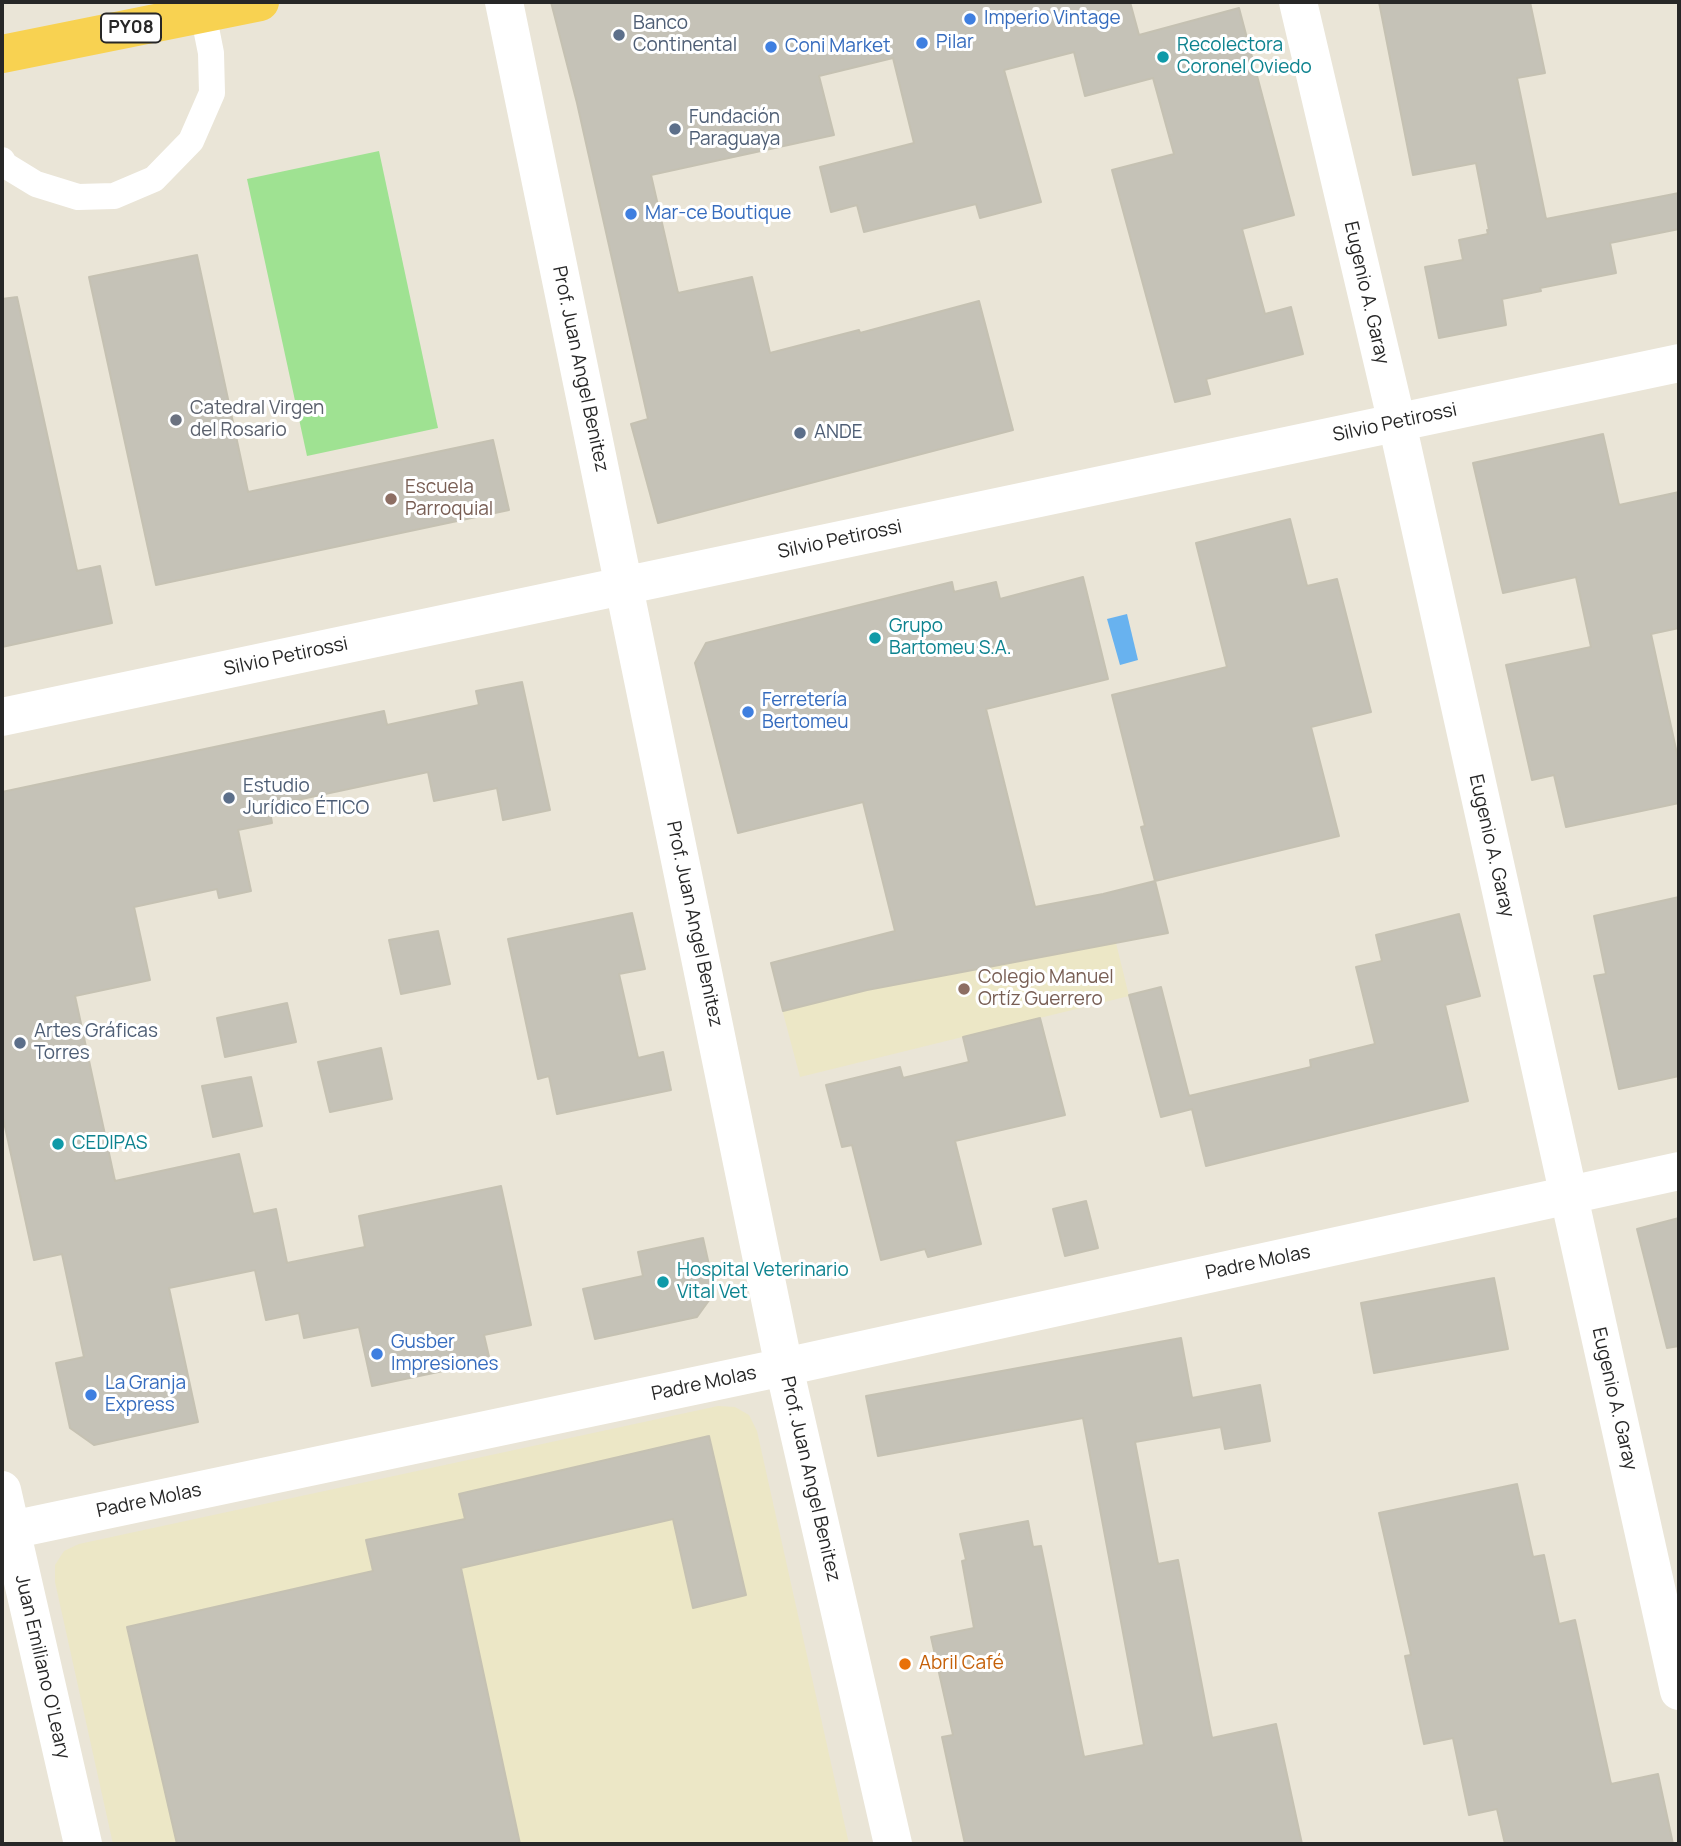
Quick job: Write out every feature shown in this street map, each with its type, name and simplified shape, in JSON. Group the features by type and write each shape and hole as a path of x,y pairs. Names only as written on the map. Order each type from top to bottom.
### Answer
{"highway":[{"name":"PY08","path":"2,54 260,2"}],"street":[{"name":"Prof. Juan Angel Benitez","path":"504,2 784,1367 893,1844"},
{"name":"Eugenio A. Garay","path":"1298,2 1397,423 1679,1691"},
{"name":"Silvio Petirossi","path":"2,718 1679,363"},
{"name":"Padre Molas","path":"6,1531 784,1367 1679,1171"},
{"name":"Juan Emiliano O'Leary","path":"2,1490 6,1531 83,1844"}],"lane":[{"path":"2,160 5,165 36,184 78,197 114,195 155,179 191,141 212,93 211,53 203,13"}],"shaded area":[{"name":"Colegio Manuel Ortíz Guerrero","path":"1104,894 1129,996 800,1077 778,994 823,983 815,951"},
{"path":"718,1406 735,1407 749,1415 757,1431 849,1844 113,1844 55,1582 55,1565 64,1551 79,1544"}],"green space":[{"path":"379,151 438,428 307,456 247,179"}],"water":[{"path":"1127,614 1138,660 1120,665 1107,619"}],"building":[{"path":"551,2 1130,2 1139,35 1239,8 1294,215 1242,229 1265,314 1291,307 1303,354 1206,379 1210,394 1175,402 1112,170 1174,154 1153,78 1085,96 1074,52 1004,70 1041,202 980,218 976,204 864,232 857,205 831,212 820,167 914,143 893,58 819,76 834,135 651,175 678,293 752,277 770,353 859,330 860,333 979,301 1013,430 658,523 631,424 648,419 577,103"},
{"path":"1379,2 1530,2 1545,73 1517,78 1546,219 1679,193 1679,229 1610,243 1616,273 1540,288 1541,291 1502,299 1506,325 1439,338 1425,267 1463,260 1459,240 1488,234 1489,230 1476,163 1413,175"},
{"name":"Catedral Virgen del Rosario","path":"197,255 248,492 493,440 509,510 156,585 89,277"},
{"path":"17,297 77,571 100,566 112,623 2,647 2,299"},
{"path":"1603,434 1619,505 1679,492 1679,628 1651,634 1679,763 1679,803 1566,827 1554,775 1532,780 1506,665 1591,647 1576,577 1503,593 1473,463"},
{"path":"1290,519 1307,586 1337,579 1371,712 1311,727 1339,836 1155,881 1141,827 1145,826 1112,695 1227,667 1196,543"},
{"path":"1083,577 1108,679 986,709 1035,907 1155,881 1168,933 867,990 783,1011 771,963 895,931 863,802 738,833 695,663 706,643 952,582 954,592 996,582 1000,599"},
{"path":"522,682 550,810 503,820 497,788 434,801 428,772 269,806 272,823 238,830 251,891 219,898 217,889 134,907 150,980 75,996 115,1181 239,1154 253,1214 276,1209 287,1263 365,1247 359,1216 501,1186 531,1325 484,1335 490,1361 372,1386 359,1327 304,1338 299,1313 266,1320 255,1270 169,1288 198,1422 94,1445 70,1428 56,1363 84,1357 62,1254 34,1260 2,1113 2,792 384,711 387,725 479,705 476,691"},
{"path":"1679,897 1679,1076 1619,1089 1594,976 1606,974 1594,916"},
{"path":"632,913 645,969 619,974 638,1058 663,1052 671,1090 557,1114 549,1076 538,1079 508,939"},
{"path":"1459,914 1480,996 1445,1005 1468,1101 1206,1166 1192,1109 1161,1117 1129,995 1161,987 1189,1096 1311,1067 1310,1060 1375,1044 1356,967 1382,961 1376,935"},
{"path":"438,931 450,984 401,994 389,940"},
{"path":"287,1003 296,1042 225,1057 217,1018"},
{"path":"1040,1018 1065,1115 955,1141 981,1244 928,1257 925,1249 881,1260 852,1145 842,1147 826,1085 900,1067 903,1078 969,1062 963,1037"},
{"path":"381,1048 392,1099 330,1112 318,1062"},
{"path":"251,1077 262,1126 213,1137 202,1086"},
{"path":"1086,1201 1098,1248 1065,1256 1053,1209"},
{"path":"1679,1218 1679,1346 1667,1348 1637,1229"},
{"name":"Hospital Veterinario Vital Vet","path":"703,1238 715,1292 697,1317 595,1339 583,1289 643,1276 638,1252"},
{"path":"1494,1278 1508,1349 1374,1373 1361,1303"},
{"path":"1181,1338 1192,1398 1260,1385 1270,1441 1225,1449 1221,1427 1135,1442 1158,1564 1178,1560 1212,1738 1276,1724 1302,1844 965,1844 942,1737 953,1735 931,1637 974,1628 962,1561 966,1560 960,1534 1028,1521 1033,1547 1041,1546 1084,1757 1144,1745 1083,1418 878,1456 866,1396"},
{"path":"709,1436 746,1595 693,1608 673,1519 461,1568 520,1844 177,1844 127,1627 373,1571 366,1540 465,1519 459,1494"},
{"path":"1517,1484 1533,1557 1544,1555 1559,1624 1575,1620 1611,1784 1658,1774 1673,1844 1505,1844 1497,1809 1469,1815 1453,1738 1424,1744 1405,1656 1411,1655 1379,1513"}],"place":[{"name":"Imperio Vintage","path":"970,19"},
{"name":"Banco Continental","path":"619,35"},
{"name":"Pilar","path":"922,43"},
{"name":"Coni Market","path":"771,47"},
{"name":"Recolectora Coronel Oviedo","path":"1163,57"},
{"name":"Fundación Paraguaya","path":"675,129"},
{"name":"Mar-ce Boutique","path":"631,214"},
{"name":"Catedral Virgen del Rosario","path":"176,420"},
{"name":"ANDE","path":"800,433"},
{"name":"Escuela Parroquial","path":"391,499"},
{"name":"Grupo Bartomeu S.A.","path":"875,638"},
{"name":"Ferretería Bertomeu","path":"748,712"},
{"name":"Estudio Jurídico ÉTICO","path":"229,798"},
{"name":"Colegio Manuel Ortíz Guerrero","path":"964,989"},
{"name":"Artes Gráficas Torres","path":"20,1043"},
{"name":"CEDIPAS","path":"58,1144"},
{"name":"Hospital Veterinario Vital Vet","path":"663,1282"},
{"name":"Gusber Impresiones","path":"377,1354"},
{"name":"La Granja Express","path":"91,1395"},
{"name":"Abril Café","path":"905,1664"}]}
